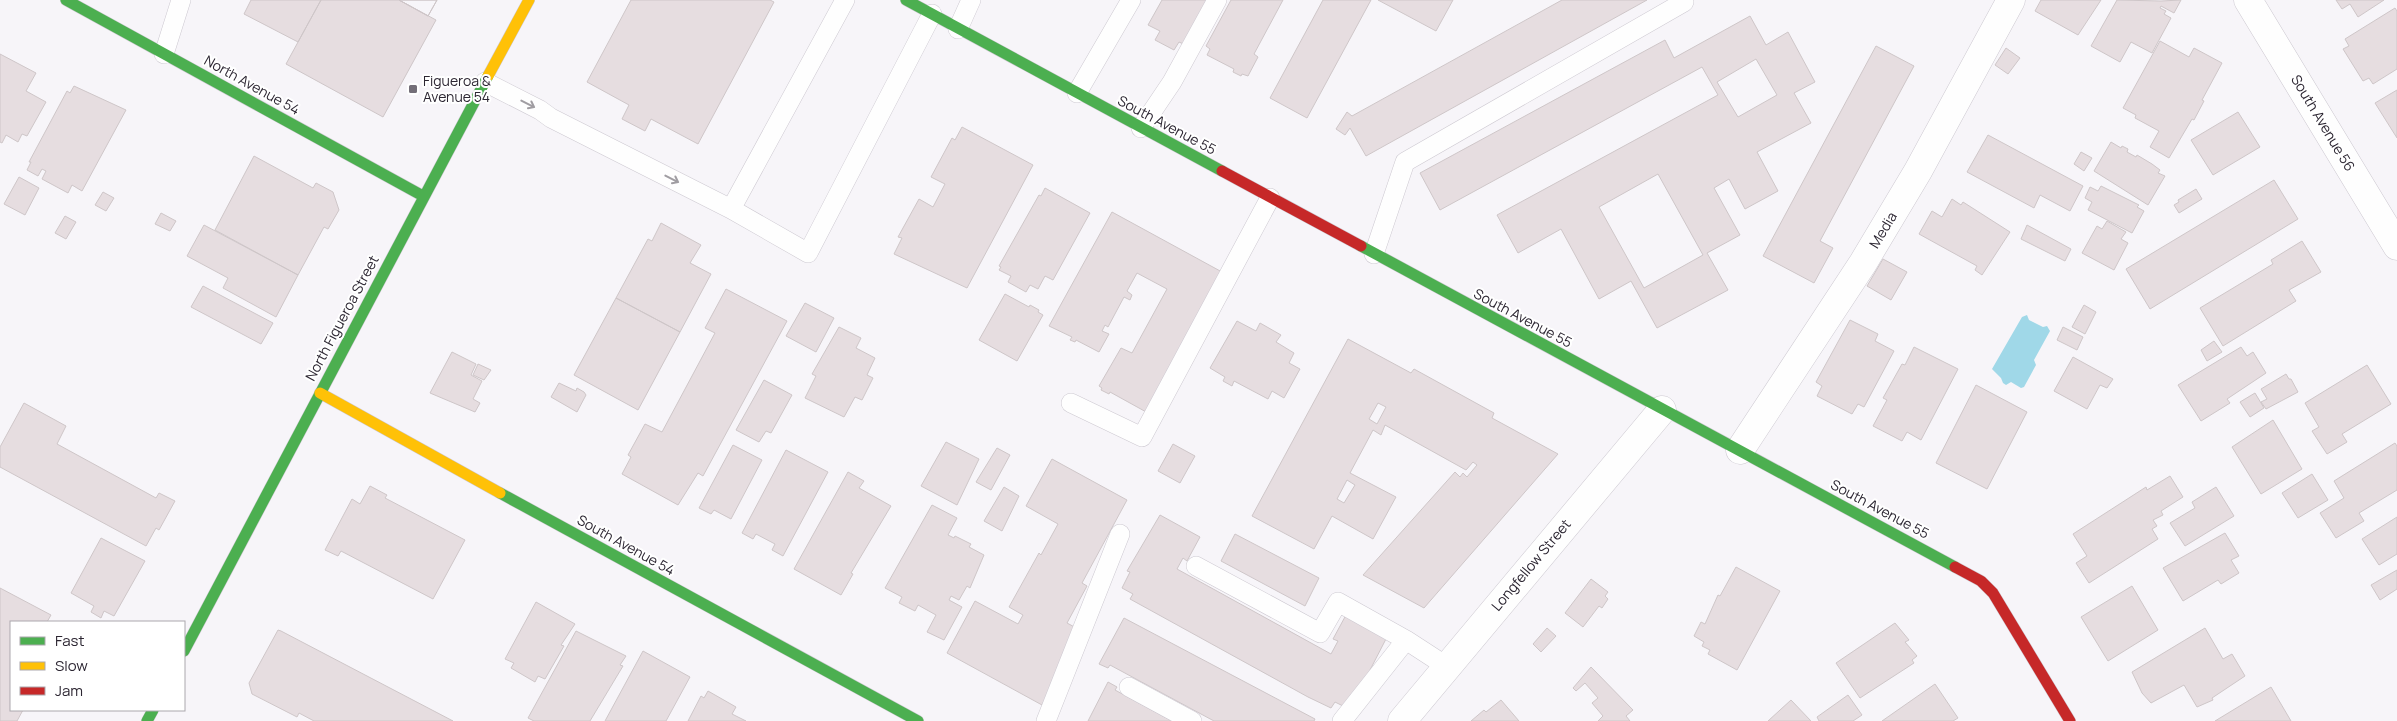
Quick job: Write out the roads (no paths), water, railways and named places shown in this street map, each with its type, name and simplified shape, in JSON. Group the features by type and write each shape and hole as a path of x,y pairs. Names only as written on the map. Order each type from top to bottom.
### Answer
{"street":[{"name":"North Avenue 54","path":"66,0 423,196"},
{"name":"North Figueroa Street","path":"185,649 423,196 529,0"},
{"name":"South Avenue 55","path":"906,0 1662,410 1981,580 1993,593 2070,721"},
{"name":"Media","path":"1740,450 1863,263 1918,171 2011,0"},
{"name":"South Avenue 56","path":"2248,0 2397,246"},
{"name":"South Avenue 54","path":"320,392 372,423 918,721"},
{"name":"Longfellow Street","path":"1402,721 1446,666 1662,410"}],"lane":[{"path":"164,54 181,0"},
{"path":"731,209 844,0"},
{"path":"958,29 971,0"},
{"path":"1077,93 1131,0"},
{"path":"1141,128 1186,59 1217,0"},
{"path":"1374,254 1405,162 1684,2"},
{"path":"484,82 731,209 808,253 932,14"},
{"path":"1071,403 1142,438 1270,198"},
{"path":"1046,721 1120,534"},
{"path":"1196,566 1320,633 1338,602 1406,640 1446,666"},
{"path":"1342,721 1406,640"},
{"path":"1129,687 1192,721"}],"water":[{"path":"2027,315 2029,320 2043,327 2047,326 2050,331 2034,360 2036,365 2024,387 2021,388 2011,382 2006,385 1992,369 2022,317"}],"place":[{"name":"Figueroa & Avenue 54","path":"413,89"}]}
